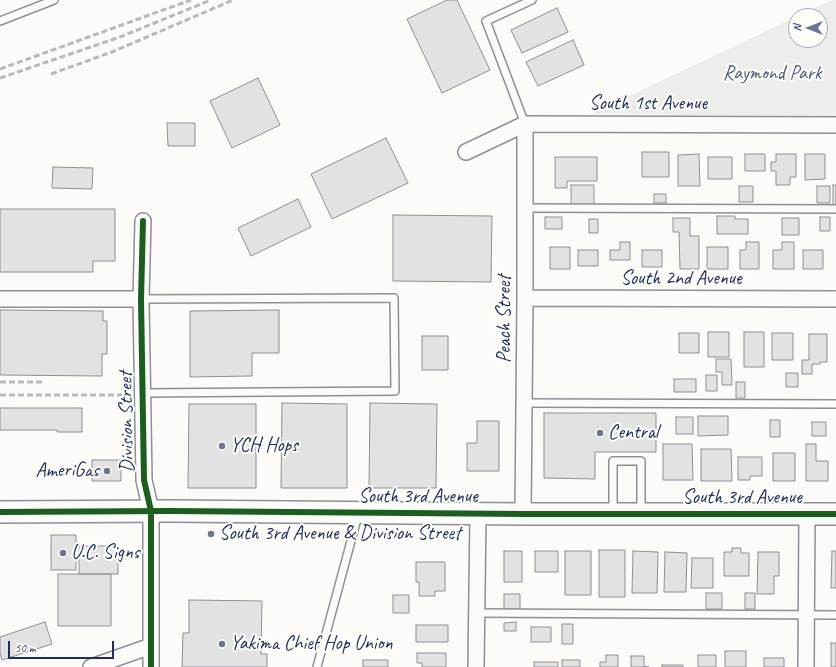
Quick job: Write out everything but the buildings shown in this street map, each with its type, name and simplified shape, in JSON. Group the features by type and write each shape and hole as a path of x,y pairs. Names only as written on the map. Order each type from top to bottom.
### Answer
{"street":[{"name":"South 1st Avenue","path":"466,152 525,124 836,126"},
{"name":"Peach Street","path":"522,514 525,298 525,124"},
{"name":"Division Street","path":"143,221 141,299 144,480 151,511 151,667"},
{"name":"South 2nd Avenue","path":"525,298 836,299"},
{"path":"0,299 141,299"},
{"name":"South 3rd Avenue","path":"0,512 151,511 478,514 836,514"},
{"path":"476,667 478,514"},
{"path":"806,667 807,514"},
{"path":"91,667 151,646"}],"lane":[{"path":"0,21 54,0"},
{"path":"525,124 486,21 532,0"},
{"path":"525,208 836,209"},
{"path":"141,299 394,298 395,391 143,392"},
{"path":"524,403 836,404"},
{"path":"613,514 613,461 641,461 641,514"},
{"path":"317,667 358,513"},
{"path":"476,613 836,614"}],"green space":[{"name":"Raymond Park","path":"832,0 836,0 836,116 591,114 788,21 788,48 828,48 828,8 815,8"}],"railway":[{"path":"0,69 191,0"},
{"path":"0,78 120,37 211,0"},
{"path":"51,74 112,52 233,0"},
{"path":"0,382 43,382"},
{"path":"0,395 122,395"}],"cycle path":[{"path":"143,221 141,299 144,480 151,511 151,667"},
{"path":"0,512 171,511 523,514 836,514"}],"place":[{"name":"Central","path":"600,433"},
{"name":"YCH Hops","path":"222,446"},
{"name":"AmeriGas","path":"107,471"},
{"name":"South 3rd Avenue & Division Street","path":"211,534"},
{"name":"U.C. Signs","path":"63,553"},
{"name":"Yakima Chief Hop Union","path":"222,644"}]}
